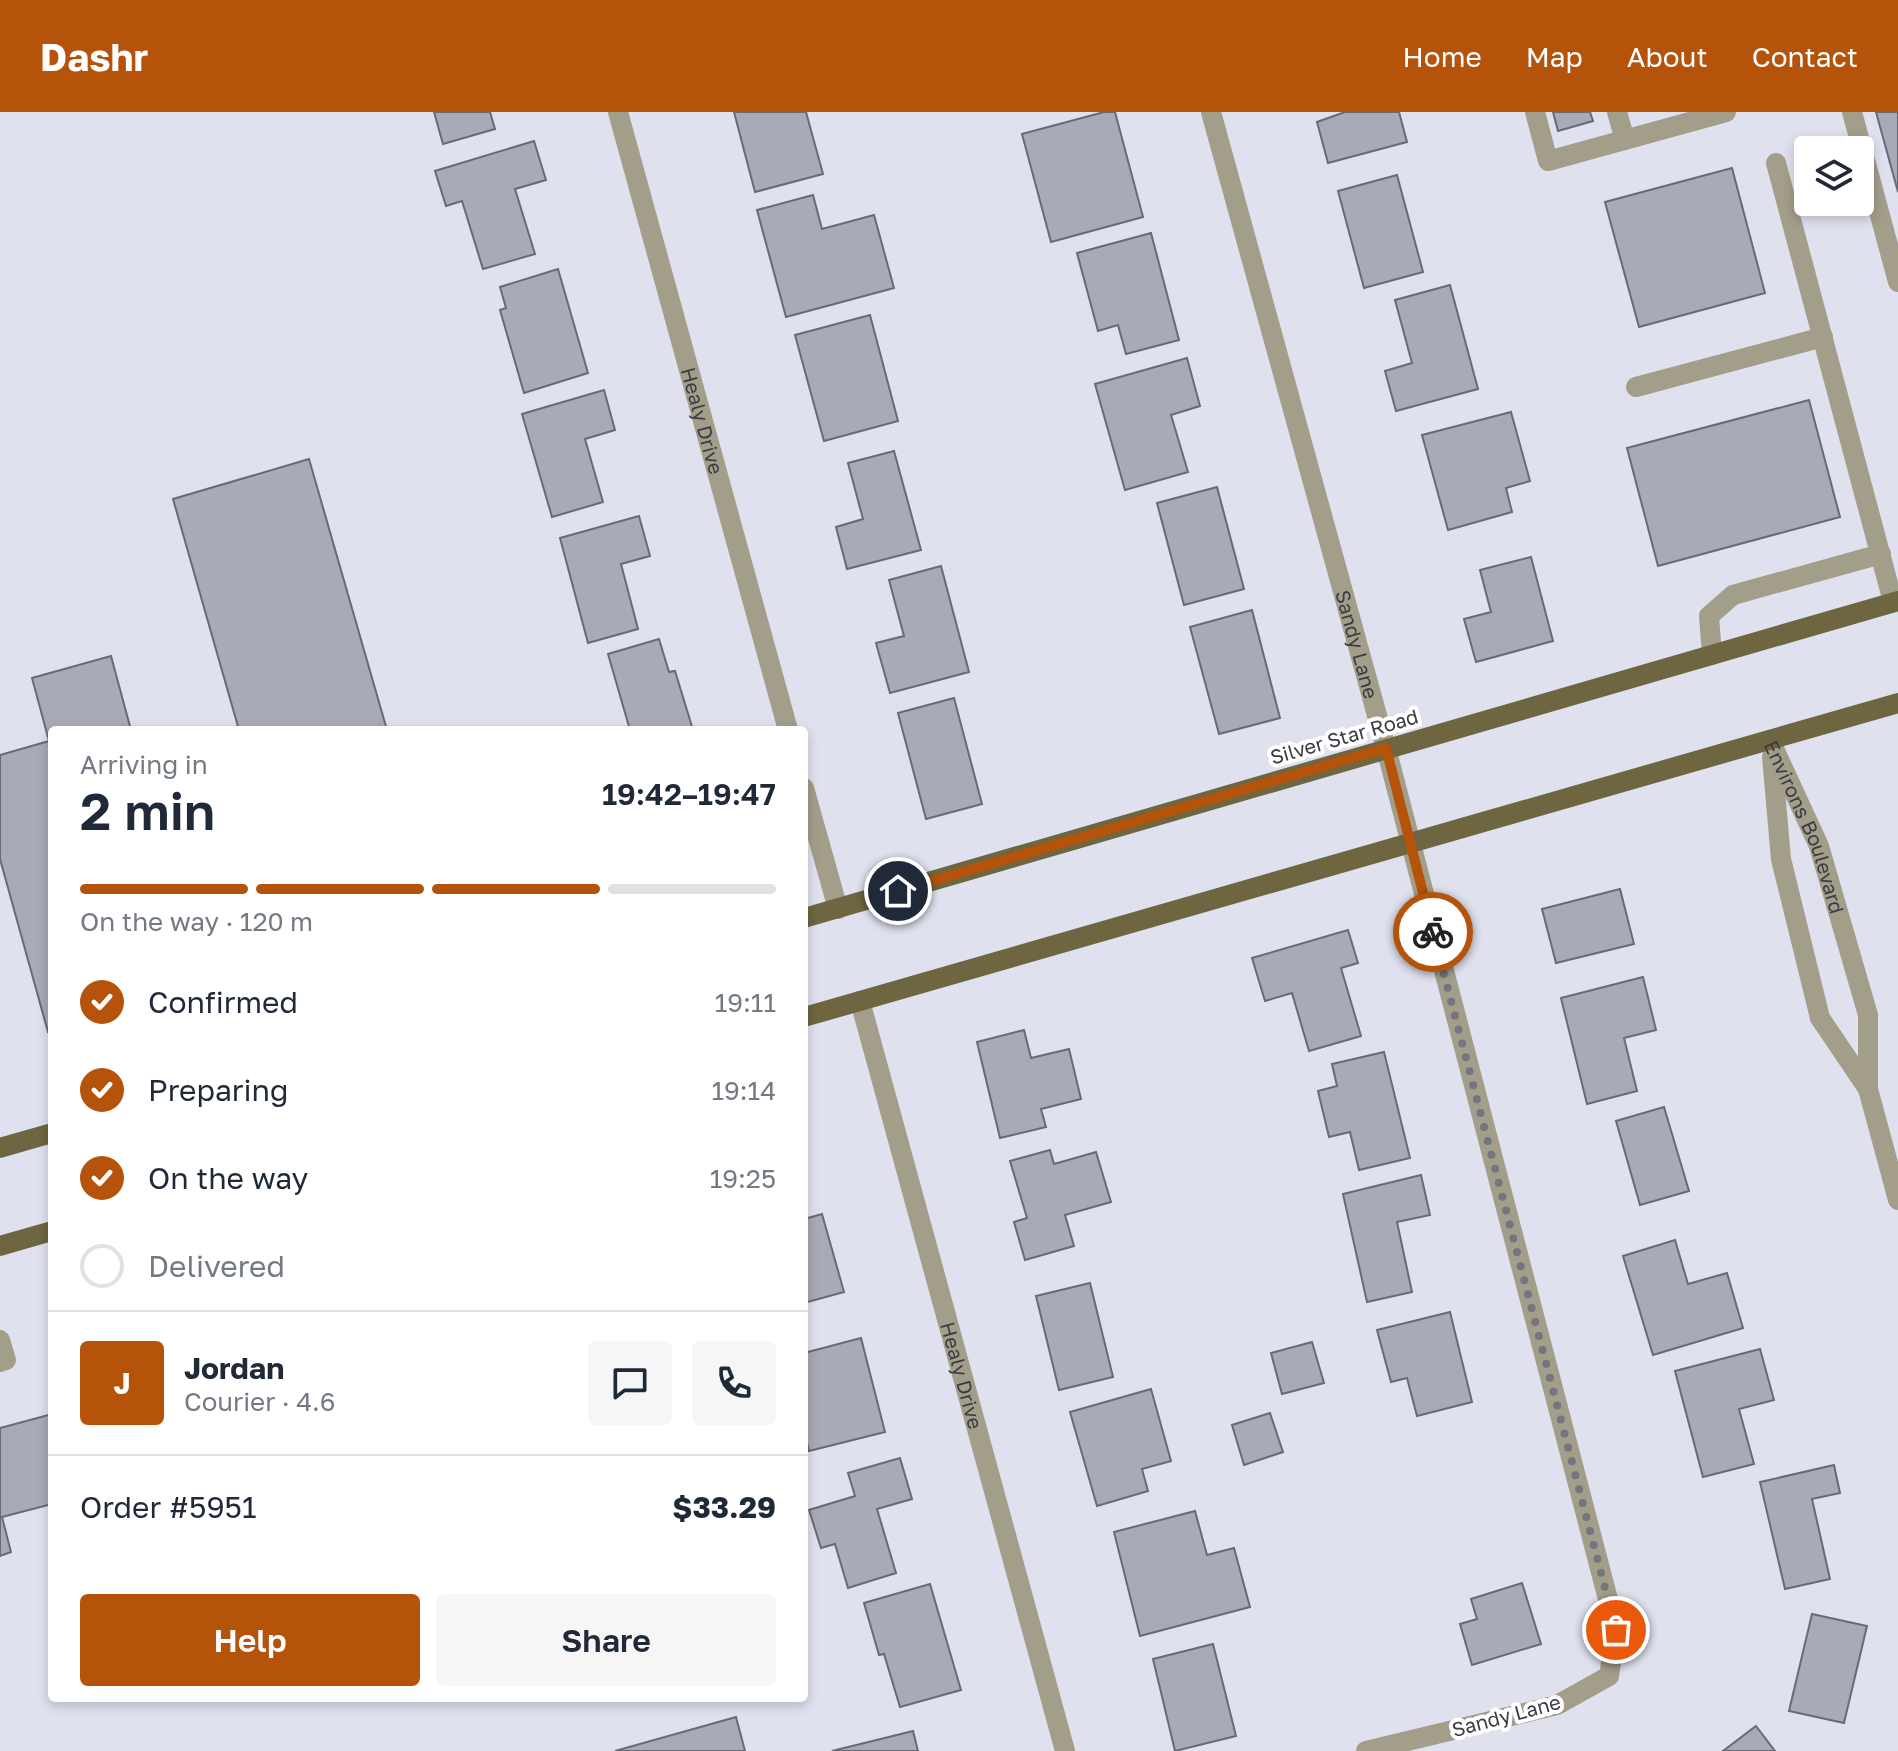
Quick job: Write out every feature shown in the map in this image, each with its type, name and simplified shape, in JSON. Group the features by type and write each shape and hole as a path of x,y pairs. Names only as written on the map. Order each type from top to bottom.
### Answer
{"main road":[{"name":"Silver Star Road","path":"808,917 1896,602"},
{"path":"808,1016 1898,703"},
{"path":"0,1148 48,1134"},
{"path":"0,1246 48,1232"}],"street":[{"name":"Healy Drive","path":"618,112 787,726"},
{"name":"Sandy Lane","path":"1211,112 1386,748 1616,1630 1609,1676 1557,1705 1366,1751"},
{"path":"1535,112 1548,161 1697,116 1726,112"},
{"path":"1617,112 1625,140"},
{"path":"1852,112 1898,282"},
{"path":"1776,163 1896,602"},
{"path":"1636,387 1823,337"},
{"path":"1712,655 1709,616 1733,595 1881,554"},
{"name":"Environs Boulevard","path":"1770,740 1781,859 1820,1018 1868,1089"},
{"name":"Environs Boulevard","path":"1770,740 1819,846 1868,1015 1868,1089 1896,1187"},
{"path":"808,802 838,909"},
{"name":"Healy Drive","path":"860,1001 1065,1751"},
{"path":"0,1340 6,1360 0,1362"}],"building":[{"path":"434,112 490,112 495,129 443,144"},
{"path":"734,112 806,112 823,174 755,192"},
{"path":"1104,112 1115,112 1143,217 1051,242 1022,134"},
{"path":"1345,112 1399,112 1407,142 1328,163 1317,122"},
{"path":"1553,112 1590,112 1593,121 1558,131"},
{"path":"1876,112 1898,112 1898,192"},
{"path":"534,141 546,180 515,189 535,254 483,269 462,201 446,206 435,171"},
{"path":"1732,168 1765,293 1639,327 1605,202"},
{"path":"1397,175 1423,272 1364,288 1338,191"},
{"path":"813,195 822,229 874,215 894,288 786,317 757,210"},
{"path":"1151,233 1179,340 1126,354 1118,325 1098,331 1077,253"},
{"path":"558,269 588,373 524,393 500,310 506,308 500,287"},
{"path":"1450,285 1478,389 1396,411 1385,371 1412,363 1395,300"},
{"path":"870,315 898,421 824,441 795,335"},
{"path":"1187,358 1200,406 1171,415 1188,472 1125,490 1095,384"},
{"path":"604,390 615,430 585,439 603,502 552,517 522,414"},
{"path":"1809,400 1840,517 1658,566 1627,448"},
{"path":"1511,412 1530,481 1506,488 1512,512 1448,530 1422,435"},
{"path":"894,451 921,550 847,569 836,527 863,519 848,463"},
{"path":"309,459 386,726 238,726 173,499"},
{"path":"1217,487 1244,589 1184,605 1157,503"},
{"path":"639,516 650,556 621,564 638,629 588,643 560,538"},
{"path":"1531,557 1553,641 1476,662 1464,619 1491,612 1480,570"},
{"path":"941,566 969,672 890,693 876,643 904,636 889,580"},
{"path":"1252,610 1280,718 1219,734 1190,627"},
{"path":"659,639 669,672 675,671 692,726 629,726 608,654"},
{"path":"111,656 130,726 48,726 48,737 32,678"},
{"path":"954,698 982,804 926,819 898,713"},
{"path":"48,741 48,1032 0,859 0,755"},
{"path":"1620,889 1634,944 1556,963 1542,909"},
{"path":"1348,930 1358,963 1341,968 1361,1036 1309,1051 1292,993 1265,1001 1252,958"},
{"path":"1643,977 1656,1030 1624,1038 1637,1091 1587,1104 1561,998"},
{"path":"1024,1030 1031,1058 1069,1049 1081,1099 1041,1109 1046,1127 1000,1138 977,1042"},
{"path":"1384,1052 1410,1158 1359,1170 1350,1132 1329,1137 1318,1091 1337,1086 1332,1064"},
{"path":"1664,1107 1689,1191 1640,1205 1616,1121"},
{"path":"1050,1150 1054,1164 1096,1152 1111,1202 1065,1215 1074,1246 1025,1260 1014,1222 1027,1218 1010,1161"},
{"path":"1421,1175 1430,1215 1397,1222 1412,1292 1367,1302 1343,1194"},
{"path":"822,1214 844,1292 808,1302 808,1218"},
{"path":"1675,1240 1688,1284 1727,1273 1743,1328 1653,1355 1623,1256"},
{"path":"1090,1283 1113,1377 1059,1390 1036,1296"},
{"path":"1450,1312 1472,1402 1417,1416 1407,1378 1391,1382 1377,1330"},
{"path":"861,1338 885,1432 809,1451 808,1352"},
{"path":"1312,1342 1324,1383 1282,1394 1271,1353"},
{"path":"1760,1349 1774,1400 1739,1409 1754,1464 1703,1477 1675,1371"},
{"path":"1151,1389 1171,1461 1142,1469 1148,1491 1097,1506 1070,1412"},
{"path":"1270,1413 1283,1452 1244,1465 1232,1425"},
{"path":"48,1415 48,1505 2,1517 11,1552 0,1556 0,1428"},
{"path":"900,1458 912,1499 877,1509 896,1573 848,1588 835,1544 821,1548 809,1510 855,1496 848,1473"},
{"path":"1834,1465 1840,1493 1812,1499 1830,1579 1785,1589 1760,1482"},
{"path":"1195,1511 1207,1555 1234,1548 1250,1607 1140,1636 1114,1532"},
{"path":"1522,1583 1541,1644 1472,1665 1460,1624 1477,1619 1471,1599"},
{"path":"930,1584 961,1690 900,1707 884,1654 879,1655 864,1603"},
{"path":"1812,1614 1867,1626 1844,1723 1789,1711"},
{"path":"1213,1644 1236,1736 1175,1751 1153,1659"},
{"path":"736,1717 745,1751 615,1751"},
{"path":"1756,1726 1775,1751 1723,1751"},
{"path":"913,1731 918,1751 832,1751"}],"way so far":[{"path":"1433,932 1616,1630"}],"route":[{"path":"898,891 1386,748 1433,932"}]}
